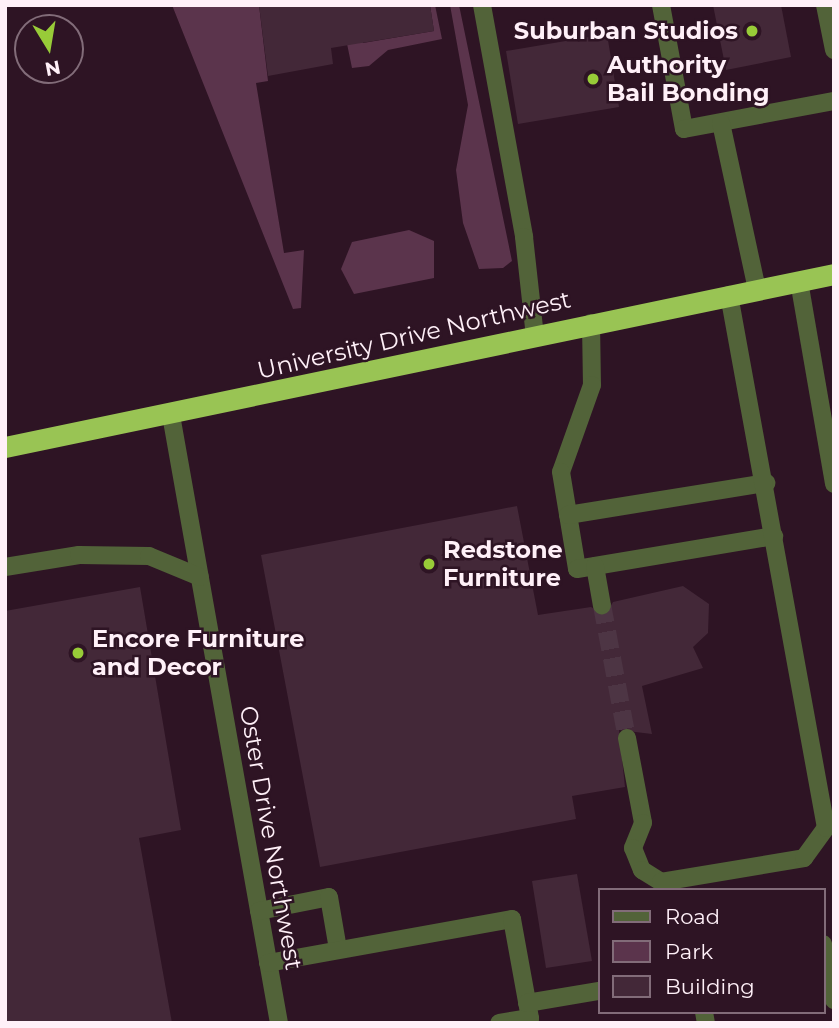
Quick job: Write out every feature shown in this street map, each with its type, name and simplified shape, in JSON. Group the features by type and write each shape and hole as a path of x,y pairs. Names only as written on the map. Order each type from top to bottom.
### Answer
{"highway":[{"name":"University Drive Northwest","path":"5,447 171,415 591,323 834,274"}],"street":[{"path":"482,5 524,237 535,336"},
{"path":"661,5 684,129 834,100"},
{"path":"825,5 834,50"},
{"path":"721,123 757,289"},
{"path":"799,281 834,484"},
{"path":"627,738 643,823 634,848 642,870 662,882 804,858 826,828 766,484 729,295"},
{"path":"591,323 592,385 561,472 577,569 774,536"},
{"name":"Oster Drive Northwest","path":"171,415 279,1023"},
{"path":"568,515 766,484"},
{"path":"5,567 79,555 149,556 200,577"},
{"path":"595,566 602,605"},
{"path":"259,911 329,897 338,949"},
{"path":"268,963 512,919 530,1018 499,1023"},
{"path":"825,954 834,1000"},
{"path":"527,1003 598,991"}],"green space":[{"path":"172,5 259,5 268,81 256,83 284,253 304,250 301,308 293,309"},
{"path":"339,5 363,43 434,31 430,5 435,5 442,39 388,50 369,66 352,68"},
{"path":"450,5 459,5 512,261 503,268 479,269 463,223 456,170 468,105"},
{"path":"409,230 434,241 434,278 354,294 341,269 352,242"}],"building":[{"path":"259,5 430,5 434,31 331,48 333,64 268,76"},
{"name":"Suburban Studios","path":"713,5 781,5 791,57 726,70"},
{"path":"607,34 619,107 518,124 506,51"},
{"path":"517,506 538,615 591,607 605,616 613,602 683,586 709,604 708,633 693,647 703,668 642,686 652,734 619,730 625,787 572,796 576,819 320,867 261,555"},
{"path":"140,587 181,830 139,838 172,1023 5,1023 5,611"},
{"path":"577,874 592,961 546,968 532,881"}],"tunnel":[{"path":"602,605 627,738"}],"place":[{"name":"Suburban Studios","path":"752,31"},
{"name":"Authority Bail Bonding","path":"593,79"},
{"name":"Redstone Furniture","path":"429,564"},
{"name":"Encore Furniture and Decor","path":"78,653"}]}
